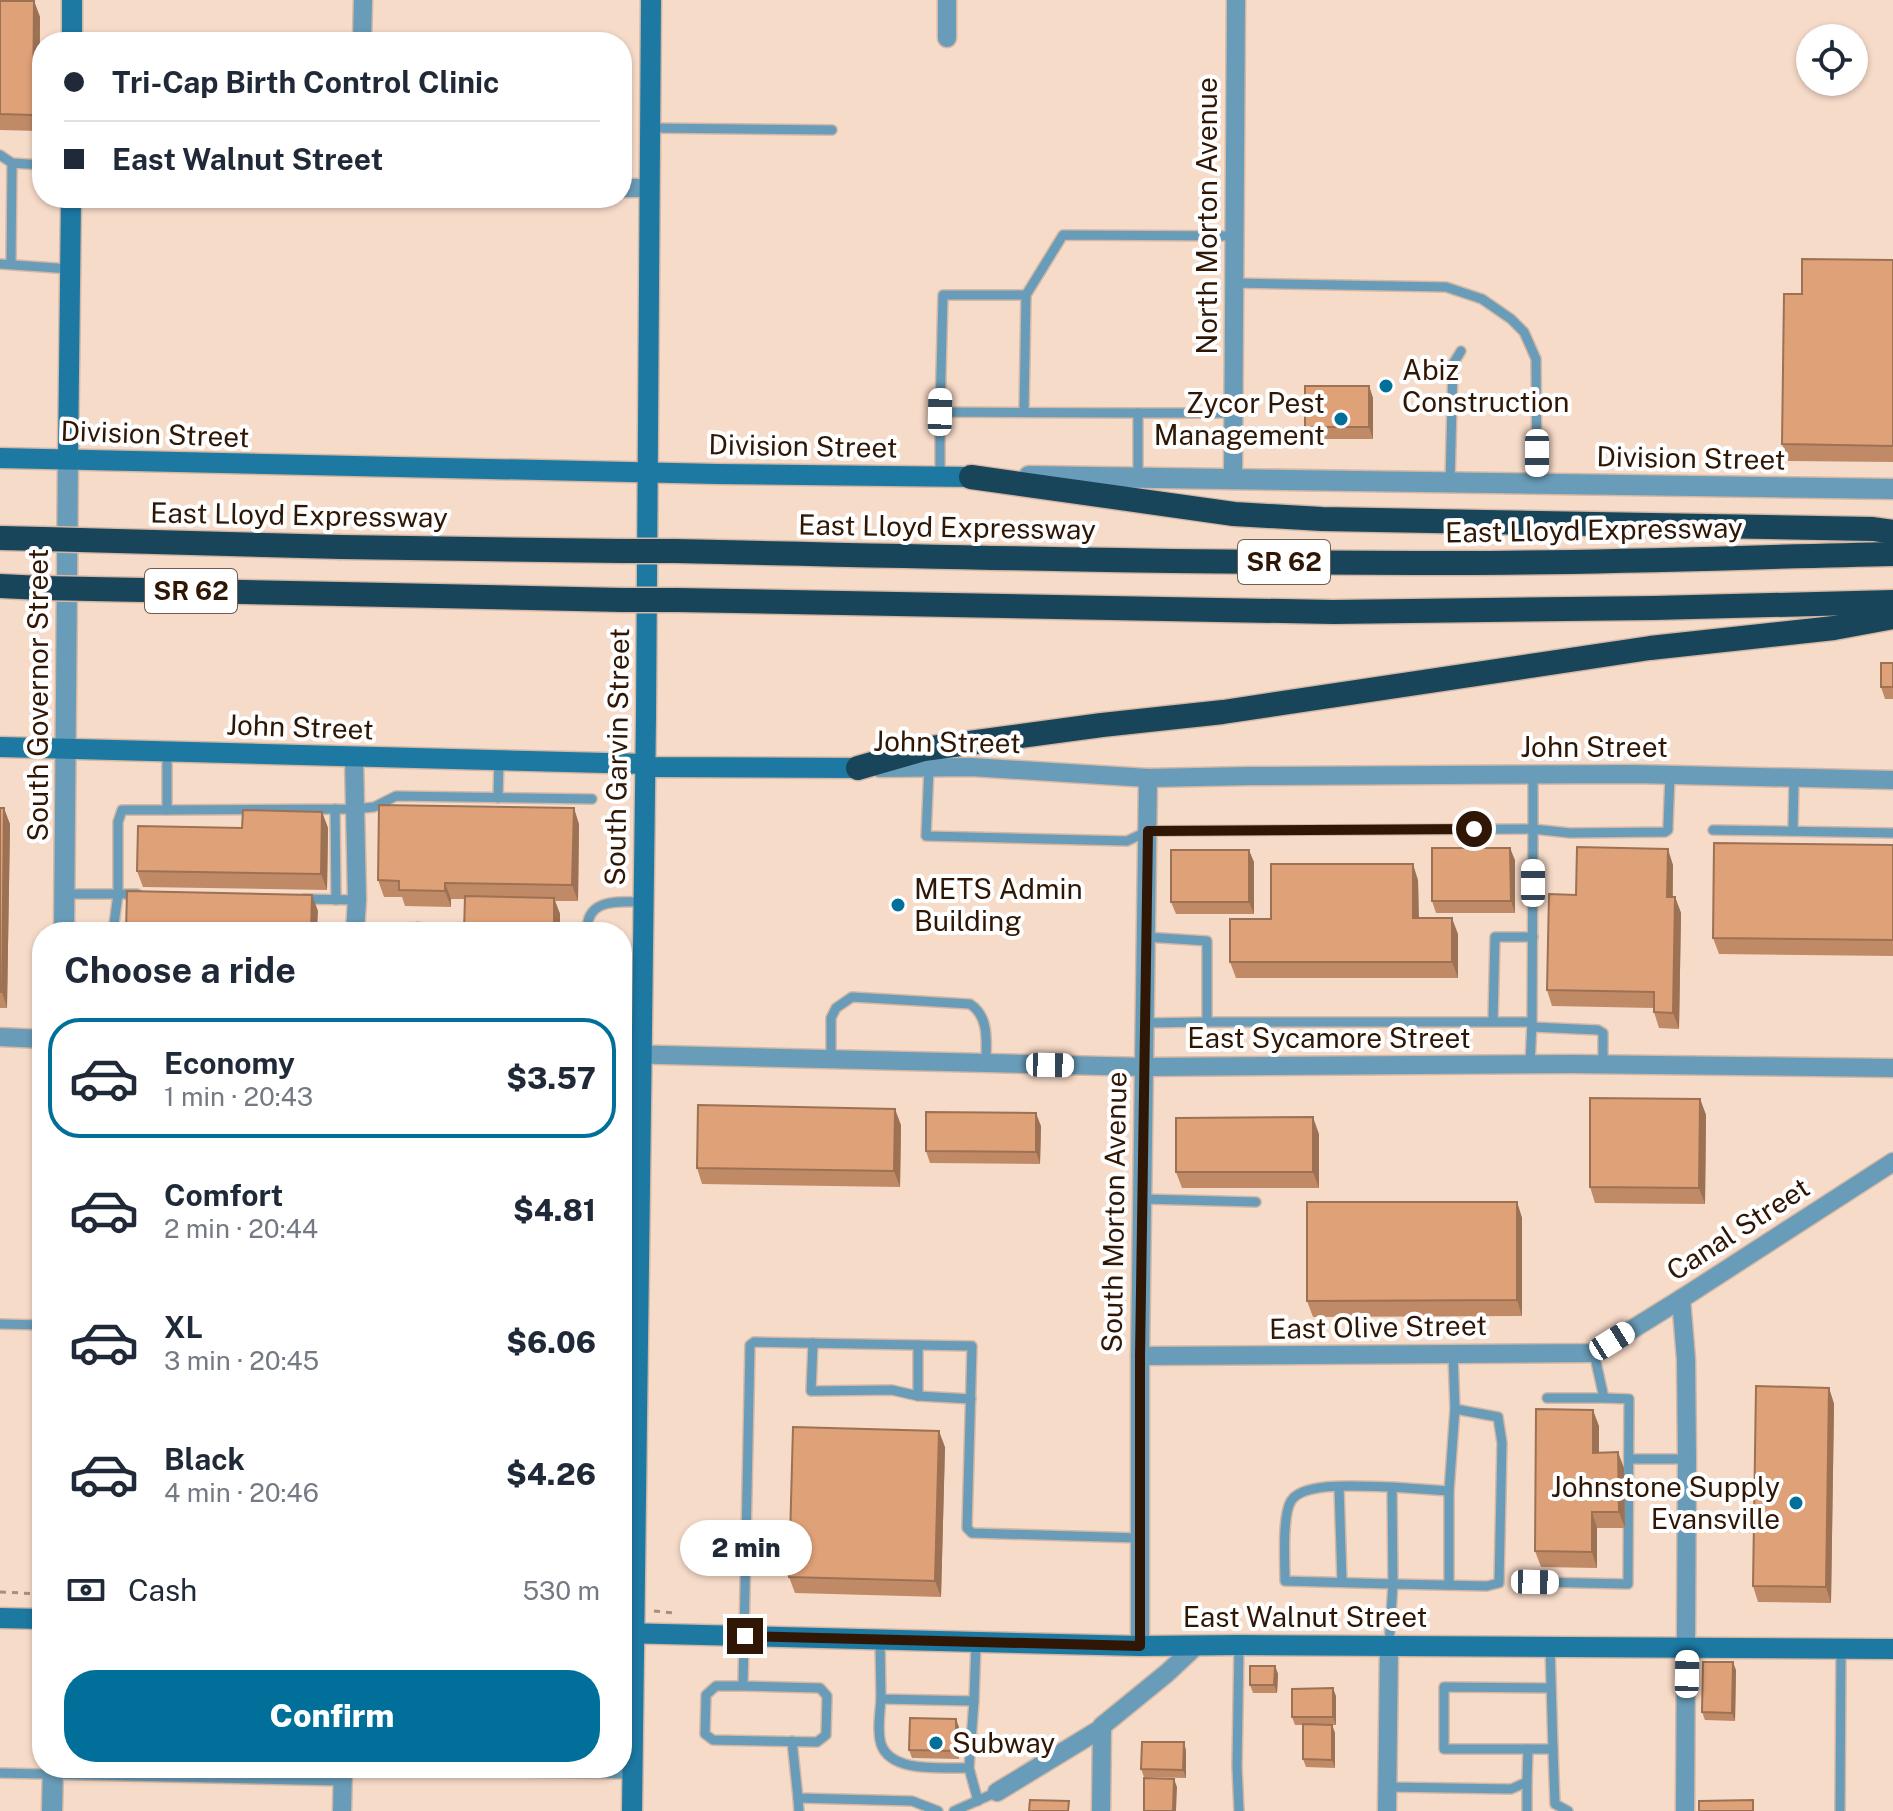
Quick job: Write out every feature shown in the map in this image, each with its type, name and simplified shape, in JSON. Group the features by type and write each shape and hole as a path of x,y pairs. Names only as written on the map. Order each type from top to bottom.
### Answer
{"highway":[{"path":"971,477 1272,517 1893,532"},
{"name":"East Lloyd Expressway","path":"0,538 1105,561 1478,563 1893,554"},
{"name":"SR 62","path":"2,587 1333,612 1893,602"},
{"path":"858,768 924,749 1223,712 1650,648 1834,628 1893,617"}],"main road":[{"path":"72,0 72,32"},
{"name":"South Garvin Street","path":"632,1043 644,902 651,0"},
{"path":"68,459 71,208"},
{"name":"Division Street","path":"0,458 971,477"},
{"name":"John Street","path":"0,747 645,764 653,767 858,768"},
{"name":"South Garvin Street","path":"632,1091 635,1200 632,1287"},
{"path":"0,1618 32,1619"},
{"name":"East Walnut Street","path":"632,1633 1140,1646 1893,1649"},
{"name":"South Garvin Street","path":"632,1774 632,1811"}],"street":[{"path":"362,32 363,0"},
{"path":"947,0 947,38"},
{"name":"North Morton Avenue","path":"1233,480 1236,0"},
{"path":"632,188 650,188"},
{"name":"South Governor Street","path":"64,922 68,459"},
{"name":"Division Street","path":"971,477 1893,489"},
{"path":"354,757 356,922"},
{"name":"John Street","path":"858,768 971,767 1148,778 1533,774 1893,780"},
{"name":"South Morton Avenue","path":"1140,1646 1140,1356 1148,778"},
{"path":"0,1037 32,1039"},
{"name":"East Sycamore Street","path":"632,1055 1144,1067 1603,1065 1893,1068"},
{"name":"Canal Street","path":"1594,1353 1893,1162"},
{"path":"1681,1299 1686,1359 1687,1459 1685,1811"},
{"name":"East Olive Street","path":"1140,1356 1594,1353"},
{"path":"997,1792 1102,1728 1197,1645"},
{"path":"1387,1811 1389,1645"},
{"path":"1101,1811 1102,1728"},
{"path":"52,1811 53,1778"},
{"path":"342,1811 343,1778"}],"lane":[{"path":"650,128 832,130"},
{"path":"0,155 12,163 32,164"},
{"path":"12,163 6,264 70,269"},
{"path":"1024,412 1026,295 1063,235 1234,236"},
{"path":"1234,283 1446,287 1482,299 1524,332 1536,359 1537,484"},
{"path":"940,476 943,295 1026,295"},
{"path":"1450,483 1453,364 1461,351"},
{"path":"940,412 1233,413"},
{"path":"1138,413 1138,478"},
{"path":"167,752 167,810"},
{"path":"498,798 499,760"},
{"path":"929,766 926,836 1127,841 1148,831 1533,829 1570,833 1665,832 1668,830 1670,775"},
{"path":"1530,1065 1533,774"},
{"path":"1793,831 1794,778"},
{"path":"114,922 118,894 118,822 122,810 354,809 374,807 396,796 592,799"},
{"path":"335,809 336,900"},
{"path":"1713,830 1893,833"},
{"path":"64,894 149,894"},
{"path":"289,898 357,900"},
{"path":"588,922 593,911 608,902 644,902"},
{"path":"1146,937 1207,941 1207,1022"},
{"path":"1493,1021 1495,937 1533,937"},
{"path":"831,1060 831,1018 836,1008 852,997 970,1004 978,1009 985,1023 986,1064"},
{"path":"1145,1023 1493,1021 1598,1030 1603,1033 1603,1065"},
{"path":"1143,1199 1256,1202"},
{"path":"0,1324 32,1325"},
{"path":"743,1686 750,1345 754,1342 972,1346 967,1528 972,1533 1139,1538"},
{"path":"813,1343 811,1391 892,1390 918,1396 971,1399"},
{"path":"918,1345 918,1396"},
{"path":"1594,1353 1604,1398"},
{"path":"1449,1585 1449,1491 1455,1409 1453,1354"},
{"path":"1535,1582 1628,1584 1629,1399 1547,1398"},
{"path":"1449,1491 1392,1487 1303,1490 1291,1501 1285,1525 1285,1581 1487,1586 1499,1583 1502,1443 1498,1417 1455,1409"},
{"path":"1629,1459 1687,1459"},
{"path":"1339,1487 1342,1582"},
{"path":"1389,1645 1393,1584 1392,1487"},
{"path":"880,1640 879,1728 886,1753 908,1767 969,1768"},
{"path":"976,1642 969,1768 978,1801"},
{"path":"1239,1645 1239,1811"},
{"path":"1550,1646 1555,1804 1568,1811"},
{"path":"1840,1811 1841,1648"},
{"path":"716,1686 743,1686 820,1688 827,1696 826,1735 817,1742 713,1740 705,1734 706,1695 716,1686"},
{"path":"1551,1688 1444,1687 1444,1749 1553,1749"},
{"path":"881,1699 974,1701"},
{"path":"792,1741 799,1811"},
{"path":"1527,1811 1528,1749"},
{"path":"0,1773 32,1772"},
{"path":"1387,1787 1511,1789 1527,1782"},
{"path":"954,1811 997,1792"},
{"path":"798,1798 912,1801 938,1811"}],"path":[{"path":"0,1592 32,1594"}],"building":[{"path":"0,1 34,1 32,115 0,114"},
{"path":"1802,259 1893,260 1893,446 1782,444 1784,294 1802,294"},
{"name":"Zycor Pest Management","path":"1305,386 1369,386 1369,427 1305,427"},
{"path":"1881,663 1893,663 1893,687 1881,687"},
{"path":"379,805 574,808 572,885 445,883 445,891 399,890 399,881 378,880"},
{"path":"0,808 4,808 2,992 0,992"},
{"path":"243,810 322,812 321,874 137,871 138,826 242,828"},
{"path":"1714,843 1893,845 1893,940 1713,938"},
{"path":"1577,847 1668,849 1667,897 1675,897 1673,1013 1654,1012 1654,992 1547,990 1549,894 1576,895"},
{"path":"1432,848 1510,848 1511,901 1432,901"},
{"path":"1171,850 1249,850 1249,902 1171,902"},
{"path":"1271,864 1413,864 1413,918 1452,918 1452,962 1230,962 1230,919 1271,919"},
{"path":"127,891 312,895 311,922 126,922"},
{"path":"465,896 554,898 554,922 464,922"},
{"path":"1590,1098 1700,1099 1699,1188 1590,1187"},
{"path":"698,1105 895,1109 894,1171 697,1168"},
{"path":"926,1112 1036,1113 1036,1152 926,1151"},
{"path":"1313,1117 1313,1172 1176,1172 1176,1118"},
{"path":"1307,1202 1517,1202 1517,1300 1307,1301"},
{"name":"Johnstone Supply Evansville","path":"1756,1386 1829,1388 1826,1587 1753,1586"},
{"path":"1536,1409 1593,1410 1593,1453 1618,1452 1619,1512 1592,1512 1592,1552 1535,1551"},
{"path":"793,1427 939,1431 935,1581 789,1577"},
{"path":"1703,1662 1733,1662 1732,1713 1702,1712"},
{"path":"1250,1666 1275,1666 1274,1685 1250,1685"},
{"path":"1333,1688 1333,1717 1292,1717 1292,1689"},
{"name":"Subway","path":"910,1718 956,1719 956,1751 909,1750"},
{"path":"1303,1724 1332,1725 1332,1760 1303,1759"},
{"path":"1142,1742 1184,1742 1183,1770 1141,1769"},
{"path":"1144,1778 1174,1779 1173,1811 1144,1811"},
{"path":"1030,1800 1069,1801 1068,1811 1029,1811"},
{"path":"1753,1800 1753,1811 1699,1811 1699,1801"}],"place":[{"name":"Abiz Construction","path":"1386,386"},
{"name":"Zycor Pest Management","path":"1341,419"},
{"name":"METS Admin Building","path":"898,905"},
{"name":"Johnstone Supply Evansville","path":"1796,1503"},
{"name":"Subway","path":"936,1743"}],"route":[{"path":"745,1636 1140,1646 1140,1356 1148,831 1474,829"}]}
